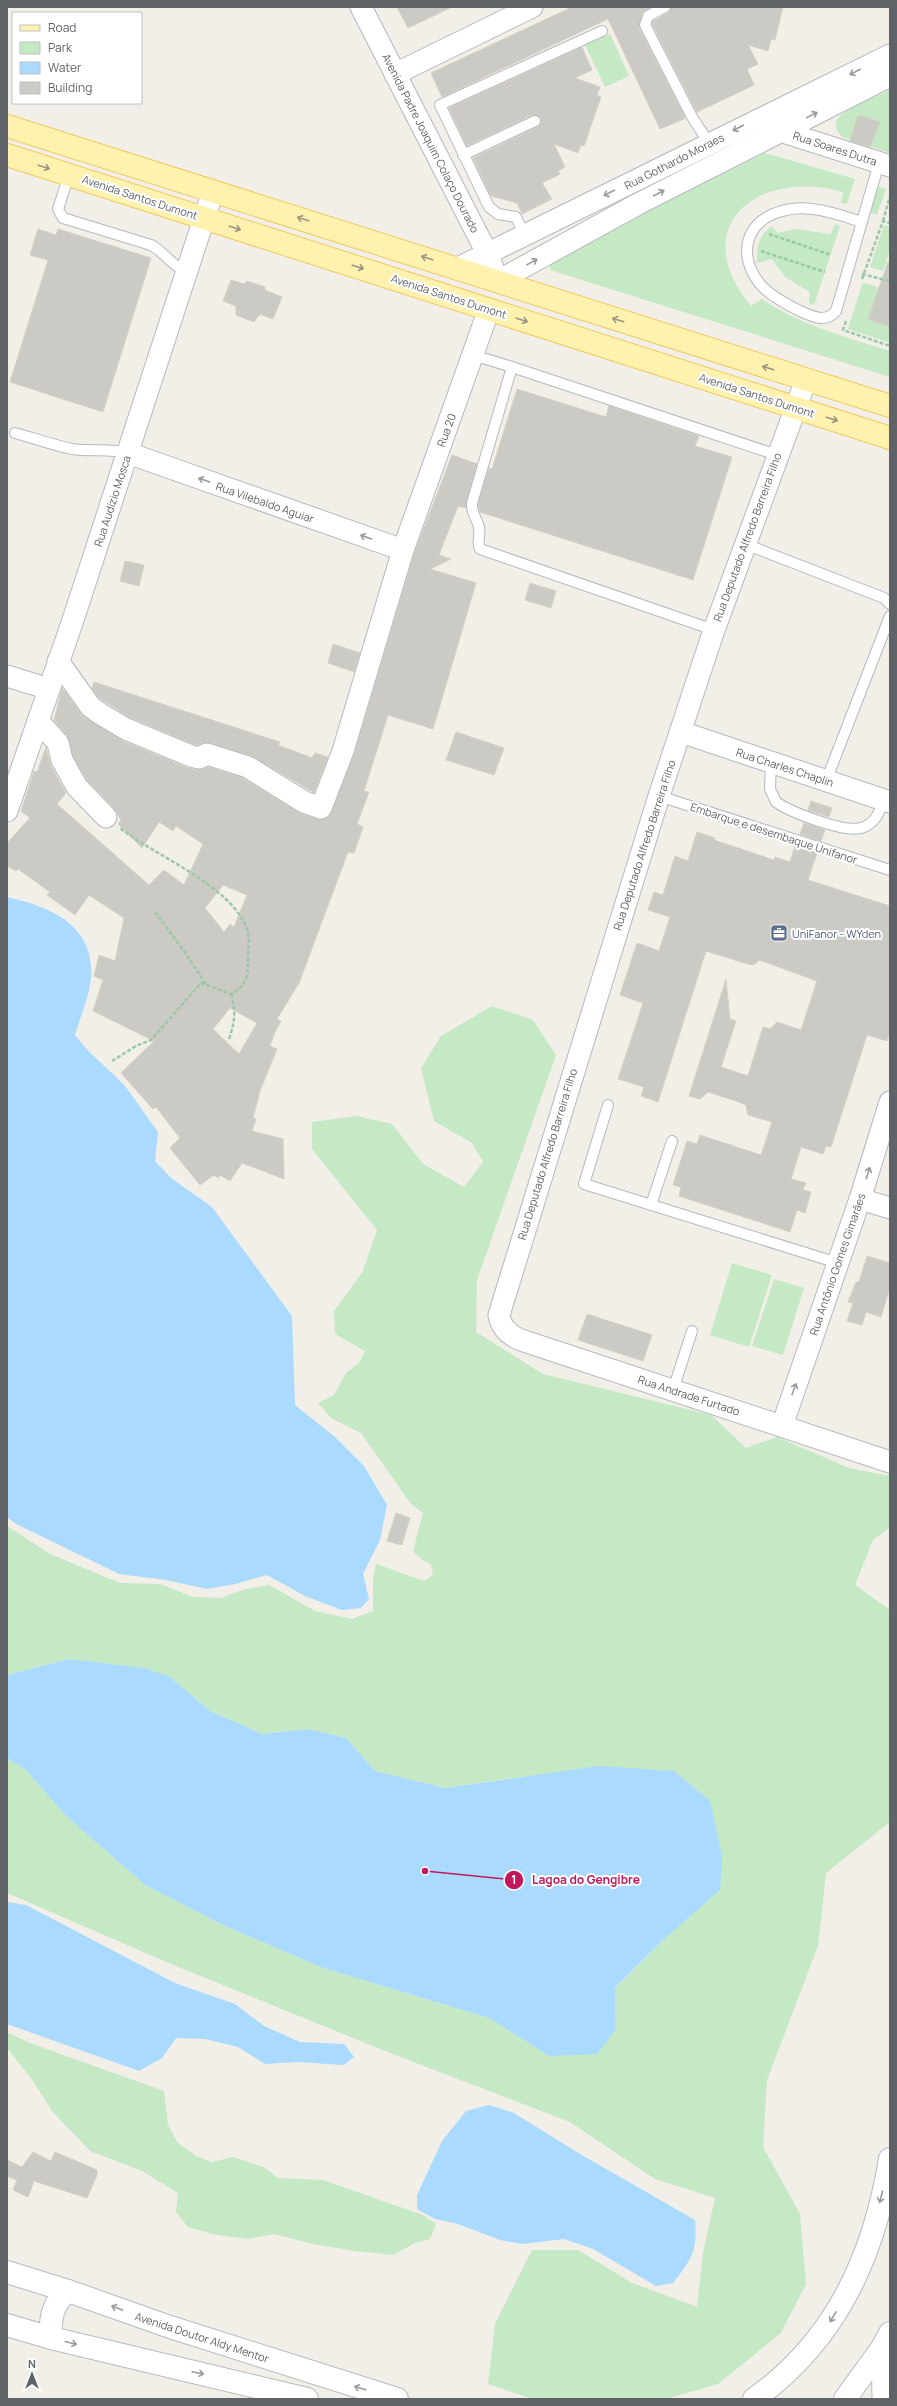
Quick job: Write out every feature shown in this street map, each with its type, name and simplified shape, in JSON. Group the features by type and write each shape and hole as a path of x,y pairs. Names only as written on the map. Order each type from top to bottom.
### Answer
{"main road":[{"path":"7,126 890,406"},
{"name":"Avenida Santos Dumont","path":"7,155 890,438"},
{"path":"631,355 640,327"},
{"path":"667,366 677,338"}],"street":[{"name":"Avenida Padre Joaquim Colaço Dourado","path":"361,7 488,255 498,281"},
{"path":"394,74 532,7"},
{"name":"Rua Gothardo Moraes","path":"498,281 638,204 780,131 890,55"},
{"name":"Rua Gothardo Moraes","path":"458,268 488,255 710,143 837,92 890,76"},
{"name":"Rua Soares Dutra","path":"780,131 885,164"},
{"path":"710,143 720,162"},
{"path":"629,183 638,204"},
{"name":"Rua Audízio Mosca","path":"7,811 128,453 213,191"},
{"name":"Rua 20","path":"58,661 90,706 122,727 191,756 199,758 207,754 248,767 298,798 322,808 347,738 403,550 489,309"},
{"name":"Rua Deputado Alfredo Barreira Filho","path":"499,1315 659,796 714,630 776,455 806,380"},
{"name":"Rua Vilebaldo Aguiar","path":"128,453 403,550"},
{"path":"7,676 49,689"},
{"path":"38,721 58,743 62,760 77,787 106,817"},
{"name":"Rua Charles Chaplin","path":"681,732 887,801"},
{"name":"Rua Antônio Gomes Gimarães","path":"782,1426 860,1199 890,1102"},
{"path":"860,1199 890,1208"},
{"name":"Rua Andrade Furtado","path":"499,1315 500,1322 508,1333 514,1337 890,1462"},
{"path":"754,2399 789,2373 812,2347 851,2287 870,2243 890,2159"},
{"name":"Avenida Doutor Aldy Mentor","path":"7,2272 68,2291 170,2327 397,2399"},
{"path":"51,2338 51,2314 54,2306 68,2291"},
{"path":"7,2325 51,2338 307,2399"},
{"path":"882,2399 886,2340"},
{"path":"845,2399 886,2340"}],"lane":[{"path":"665,7 648,16 646,25 692,117 710,143"},
{"path":"525,236 516,217 498,214 489,207 440,105 602,30"},
{"path":"463,155 535,121"},
{"path":"862,222 803,208 782,211 765,218 753,228 747,246 748,262 760,284 789,305 811,316 822,318 831,316 836,311 862,222 885,164"},
{"path":"69,174 58,209 63,218 152,245 158,249 172,264 187,272"},
{"path":"473,355 776,455"},
{"path":"512,368 472,503 472,512 480,529 478,544 480,549 714,630"},
{"path":"15,433 72,449 119,451 128,453"},
{"path":"745,544 884,598 890,604"},
{"path":"826,781 890,616"},
{"path":"771,762 770,789 776,802 814,818 841,827 861,828 875,819 887,801"},
{"name":"Embarque e desembaque Unifanor","path":"659,796 890,870"},
{"path":"608,1105 584,1184 838,1263"},
{"path":"651,1205 672,1141"},
{"path":"673,1390 692,1331"}],"path":[{"path":"861,282 890,196"},
{"path":"882,221 890,223"},
{"path":"753,228 831,255"},
{"path":"747,246 825,272"},
{"path":"863,275 888,281"},
{"path":"848,316 843,330 890,346"},
{"path":"106,817 133,838 176,863 226,900 239,914 248,930 249,971 245,982 239,990 231,994 201,983 151,1040 136,1046 112,1061"},
{"path":"155,912 206,984"},
{"path":"229,1039 235,1022 236,1009 231,994"}],"green space":[{"path":"610,34 629,76 605,87 585,45"},
{"path":"890,90 890,153 842,137 836,126 838,118 860,104"},
{"path":"765,153 855,179 847,204 841,203 843,192 812,187 783,188 759,196 740,210 729,228 726,251 733,277 751,306 762,299 792,316 824,330 890,351 890,377 550,270 549,260"},
{"path":"876,186 886,189 877,215 868,212"},
{"path":"835,224 840,226 814,305 809,303 810,292 785,277 772,259 757,263 759,242 767,230 772,226 777,233 795,229 831,234"},
{"path":"884,225 890,227 890,250 883,271 870,267"},
{"path":"863,282 879,288 868,319 890,327 890,343 848,329"},
{"path":"492,1006 533,1020 556,1055 477,1280 476,1332 543,1374 711,1415 746,1448 777,1437 849,1468 890,1476 890,1527 873,1540 855,1585 890,1610 890,1822 826,1873 818,1946 767,2080 763,2147 800,2214 806,2284 781,2333 718,2384 666,2399 532,2399 488,2384 495,2324 532,2250 578,2250 632,2283 697,2307 703,2253 715,2198 655,2179 570,2122 390,2053 171,1964 7,1893 7,1758 26,1770 66,1816 145,1885 225,1926 323,1968 489,2018 549,2056 616,2029 615,1989 663,1940 514,1778 445,1788 375,1771 346,1738 308,1729 262,1734 210,1711 170,1677 69,1659 7,1675 7,1526 50,1554 120,1583 160,1584 193,1597 221,1598 245,1589 269,1585 315,1611 352,1619 373,1611 373,1579 376,1564 424,1581 433,1575 431,1564 422,1560 413,1551 423,1513 411,1504 361,1433 331,1418 318,1403 334,1395 346,1373 360,1362 365,1351 335,1334 334,1311 362,1273 377,1230 312,1149 312,1122 357,1116 392,1124 423,1164 464,1187 483,1162 472,1143 434,1121 421,1068 441,1036"},
{"path":"732,1263 772,1275 749,1347 710,1335"},
{"path":"774,1279 804,1288 783,1355 752,1346"},
{"path":"7,2032 30,2043 164,2091 168,2125 177,2142 196,2156 212,2162 233,2157 264,2167 278,2178 323,2180 423,2215 436,2224 430,2239 415,2243 393,2255 354,2251 313,2244 274,2234 247,2239 212,2234 188,2227 176,2212 178,2193 142,2171 90,2151 52,2111 33,2081 7,2048"}],"water":[{"path":"7,897 39,906 54,913 67,921 78,932 86,944 90,960 91,978 75,1035 125,1086 158,1132 155,1161 171,1178 212,1207 292,1316 295,1405 335,1437 364,1466 387,1505 380,1540 363,1574 369,1599 361,1608 342,1610 305,1596 267,1575 235,1584 207,1589 166,1580 119,1574 16,1524 7,1517"},
{"path":"69,1659 144,1668 170,1677 210,1711 262,1734 308,1729 346,1738 375,1771 445,1788 599,1766 674,1771 710,1801 722,1856 720,1890 663,1940 615,1988 616,2029 597,2054 549,2056 489,2018 323,1968 225,1926 145,1885 66,1816 26,1770 7,1758 7,1675"},
{"path":"7,1902 26,1905 175,1983 235,2004 264,2026 300,2042 344,2044 354,2057 344,2065 297,2062 265,2064 238,2047 205,2039 176,2038 162,2058 139,2071 7,2024"},
{"path":"489,2105 514,2113 580,2154 695,2220 696,2230 692,2254 689,2261 673,2283 656,2286 593,2249 564,2239 523,2244 500,2240 458,2224 435,2219 417,2209 417,2195 442,2141 466,2111"}],"building":[{"path":"397,7 452,7 408,28"},
{"path":"572,7 651,7 642,13 639,28 685,117 684,119 660,129 608,19 442,97 431,73"},
{"path":"671,7 783,7 775,40 771,39 768,51 748,45 758,64 747,69 754,85 697,112 652,24 653,21 668,13"},
{"path":"582,47 592,70 575,78 600,87 597,95 601,97 584,146 581,145 578,153 554,144 565,167 558,171 560,174 542,183 552,199 522,214 517,203 491,196 473,158 538,127 541,122 541,118 532,115 467,146 449,108"},
{"path":"858,115 880,122 870,147 850,141"},
{"path":"38,229 56,235 58,229 151,258 103,412 10,382 48,260 30,255"},
{"path":"888,262 890,263 890,327 868,319"},
{"path":"231,280 244,284 247,281 265,287 265,290 282,297 273,319 260,314 254,322 236,315 236,306 223,301"},
{"path":"517,389 606,417 609,406 699,436 695,446 732,457 693,580 480,512 478,504 489,468 492,469"},
{"path":"452,455 477,464 466,508 458,506 439,555 451,559 430,569 476,583 433,729 388,715 364,791 369,792 357,824 363,827 354,853 348,852 299,983 277,1019 281,1021 270,1046 277,1049 260,1091 253,1118 256,1119 252,1131 283,1139 284,1179 242,1163 230,1181 220,1175 218,1178 214,1175 200,1185 170,1148 180,1138 156,1107 153,1109 121,1073 154,1041 93,1011 103,980 94,976 99,955 115,961 124,918 89,895 75,915 47,895 50,892 18,869 16,871 7,866 7,843 30,818 21,811 34,771 37,772 46,747 51,766 66,793 57,804 149,885 164,870 184,885 203,844 176,826 173,831 159,822 142,848 118,824 121,820 115,809 87,780 73,756 67,735 54,720 62,688 82,715 121,740 188,768 197,770 208,767 243,778 300,813 317,819 329,817 354,755 414,554","holes":["223,885 247,895 234,927 230,924 224,932 205,908","230,1008 257,1023 239,1054 213,1029"]},
{"path":"125,561 144,565 139,586 120,581"},
{"path":"530,583 556,591 551,608 525,600"},
{"path":"333,644 360,653 354,672 328,663"},
{"path":"94,682 280,742 278,745 312,758 315,753 328,757 314,793 252,756 211,743 195,745 131,718 99,698 92,688"},
{"path":"456,732 504,748 494,775 446,760"},
{"path":"811,801 832,808 829,817 808,810"},
{"path":"804,823 825,830 821,841 800,834"},
{"path":"697,832 715,838 714,840 774,860 775,857 790,862 795,846 817,853 808,880 890,906 890,1031 887,1041 867,1035 831,1147 826,1146 823,1154 801,1147 791,1179 806,1183 803,1190 811,1192 805,1213 797,1210 790,1232 679,1196 681,1187 673,1185 687,1141 697,1144 700,1135 761,1155 772,1122 748,1115 746,1105 708,1092 700,1099 689,1096 726,979 730,1019 736,1021 721,1067 748,1076 763,1027 770,1029 777,1022 801,1030 817,981 759,960 755,964 751,965 706,951 658,1102 641,1096 644,1087 618,1079 643,1003 620,995 637,943 659,951 670,917 648,910 654,892 663,895 675,856 688,861"},
{"path":"867,1256 890,1263 890,1287 881,1317 866,1312 862,1325 847,1321 853,1303 848,1302 856,1282 859,1282"},
{"path":"587,1314 652,1335 643,1361 578,1340"},
{"path":"396,1513 410,1518 402,1545 387,1541"},
{"path":"33,2152 51,2161 55,2152 97,2170 97,2175 87,2198 34,2181 28,2197 13,2190 17,2180 7,2176 7,2160 22,2167"}],"place":[{"name":"UniFanor - WYden","path":"779,933"},
{"name":"Lagoa do Gengibre","path":"425,1871"}]}
